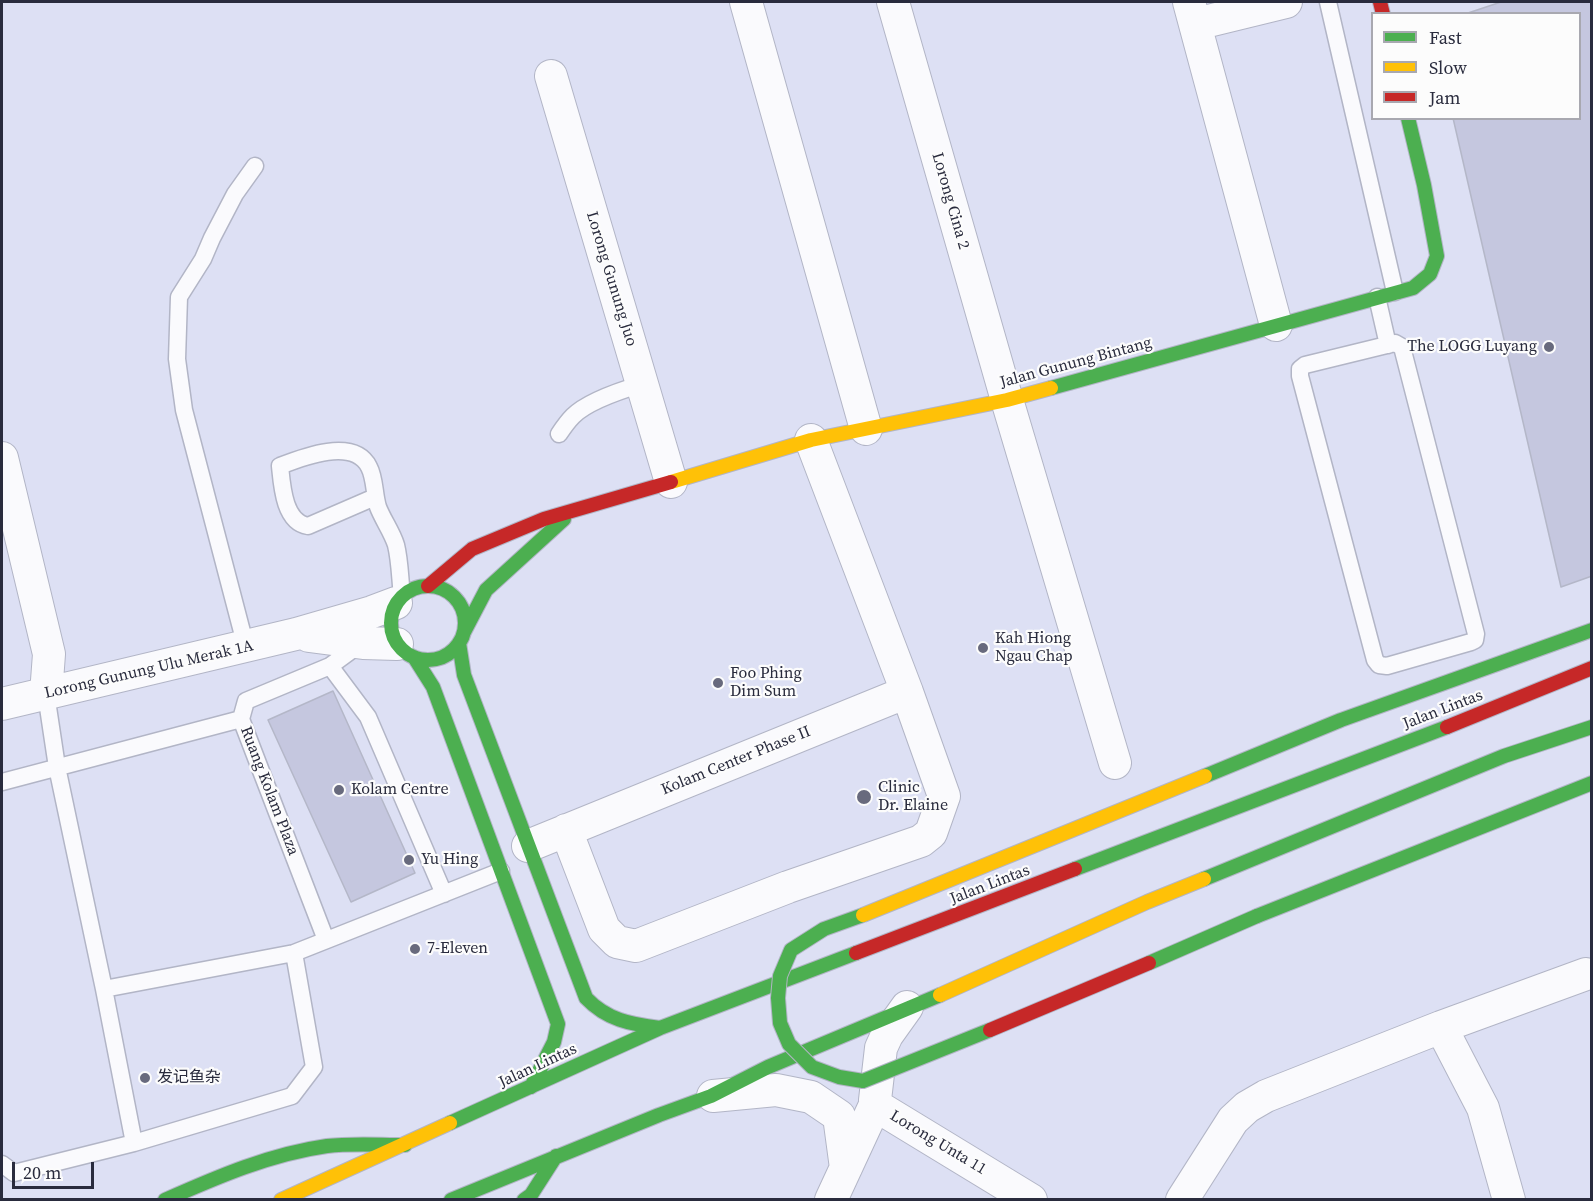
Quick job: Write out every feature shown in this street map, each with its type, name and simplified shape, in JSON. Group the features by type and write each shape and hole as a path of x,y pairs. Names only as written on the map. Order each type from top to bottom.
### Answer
{"main road":[{"name":"Jalan Gunung Bintang","path":"428,586 472,549 544,519 811,441 1007,400 1413,288 1430,274 1437,256 1424,185 1408,120"},
{"name":"Jalan Gunung Bintang","path":"461,637 486,590 572,512"},
{"path":"531,1086 554,1042 558,1024 433,687 406,650 391,623 392,613 399,599 418,587 428,586 449,592 457,600 462,610 461,637 464,675 585,998 597,1012 623,1023 660,1028"},
{"path":"1592,630 1341,720 872,912 824,929 791,950 780,976 778,998 780,1023 789,1044 812,1067 839,1077 863,1081 1031,1013 1257,916 1592,783"},
{"path":"406,650 424,660 435,659 453,650 461,637"},
{"name":"Jalan Lintas","path":"281,1200 660,1028 1469,718 1592,668"},
{"path":"451,1200 556,1156 711,1096 768,1067 963,985 1147,902 1504,756 1592,727"},
{"name":"Jalan Lintas","path":"165,1200 285,1155 327,1146 405,1145"},
{"path":"524,1200 531,1195 556,1156"}],"street":[{"path":"746,2 866,429"},
{"name":"Lorong Cina 2","path":"893,2 1007,400 1115,763"},
{"path":"1276,325 1193,13 1286,2"},
{"name":"Lorong Gunung Juo","path":"551,76 671,483"},
{"path":"566,830 604,928 617,942 636,946 788,887 921,841 931,833 944,796 907,692 811,441"},
{"path":"2,458 50,654 46,694"},
{"name":"Lorong Gunung Ulu Merak 1A","path":"2,704 297,634 372,612 399,599"},
{"name":"Lorong Gunung Ulu Merak 1A","path":"297,634 406,650"},
{"name":"Kolam Center Phase II","path":"528,846 907,692"},
{"path":"1182,1200 1233,1120 1247,1107 1266,1096 1441,1027 1586,974"},
{"path":"875,1105 881,1048 886,1035 907,1007"},
{"path":"1441,1027 1483,1108 1509,1200"},
{"path":"711,1096 776,1090 811,1097 839,1116 846,1168"},
{"name":"Lorong Unta 11","path":"831,1200 875,1105 1031,1200"}],"lane":[{"path":"1328,2 1395,292"},
{"path":"246,647 184,410 177,359 179,297 203,259 235,194 255,166"},
{"path":"1377,297 1388,345"},
{"path":"1395,343 1402,347 1476,634 1475,640 1471,642 1386,666 1379,665 1375,660 1300,369 1305,364 1388,345 1395,343"},
{"path":"559,434 572,417 587,406 642,384"},
{"path":"375,497 308,526 300,525 291,516 283,489 280,466 326,451 349,453 364,459 371,469 380,514 396,544 399,599"},
{"path":"241,718 246,701 330,666 363,643"},
{"path":"330,666 368,717 444,894"},
{"path":"46,694 57,767 134,1143"},
{"name":"Ruang Kolam Plaza","path":"2,782 241,718 326,940"},
{"path":"104,989 294,952 501,871"},
{"path":"2,1164 14,1173 134,1143 292,1095 314,1067 294,952"}],"building":[{"name":"The LOGG Luyang","path":"1501,2 1592,2 1592,576 1561,587 1453,120 1581,120 1581,12 1471,12"},
{"name":"Kolam Centre","path":"333,691 415,873 351,902 268,720"}],"traffic: fast":[{"path":"1051,388 1413,288 1430,274 1437,256 1424,185 1408,120"},
{"path":"464,632 486,590 564,519"},
{"path":"428,586 442,589 454,597 462,609 465,623 462,637 454,649 442,657 428,660 414,657 402,649 394,637 391,623 394,609 402,597 414,589 428,586"},
{"path":"1205,776 1341,720 1592,630"},
{"path":"459,643 464,675 586,998 602,1011 620,1020 660,1028"},
{"path":"414,657 433,687 558,1024 554,1042 531,1087"},
{"path":"1075,869 1447,727"},
{"path":"1204,879 1504,756 1592,727"},
{"path":"1257,916 1592,783"},
{"path":"863,915 824,929 791,950 780,976 778,998 780,1023 789,1044 812,1067 839,1077 863,1081 990,1030"},
{"path":"1149,963 1257,916"},
{"path":"450,1123 660,1028 856,953"},
{"path":"451,1200 711,1096 768,1067 940,995"},
{"path":"165,1200 244,1167 306,1150 346,1145 405,1145"},
{"path":"524,1200 531,1195 556,1156"}],"traffic: slow":[{"path":"671,482 811,440 1007,400 1051,388"},
{"path":"863,915 1205,776"},
{"path":"940,995 1147,902 1204,879"},
{"path":"281,1200 450,1123"}],"traffic: jam":[{"path":"1380,2 1382,12"},
{"path":"428,586 472,549 544,519 671,482"},
{"path":"1447,727 1592,668"},
{"path":"856,953 1075,869"},
{"path":"990,1030 1149,963"}],"place":[{"name":"The LOGG Luyang","path":"1549,347"},
{"name":"Kah Hiong Ngau Chap","path":"983,648"},
{"name":"Foo Phing Dim Sum","path":"718,683"},
{"name":"Kolam Centre","path":"339,790"},
{"name":"Clinic Dr. Elaine","path":"864,797"},
{"name":"Yu Hing","path":"409,860"},
{"name":"7-Eleven","path":"415,949"},
{"name":"发记鱼杂","path":"145,1078"}]}
